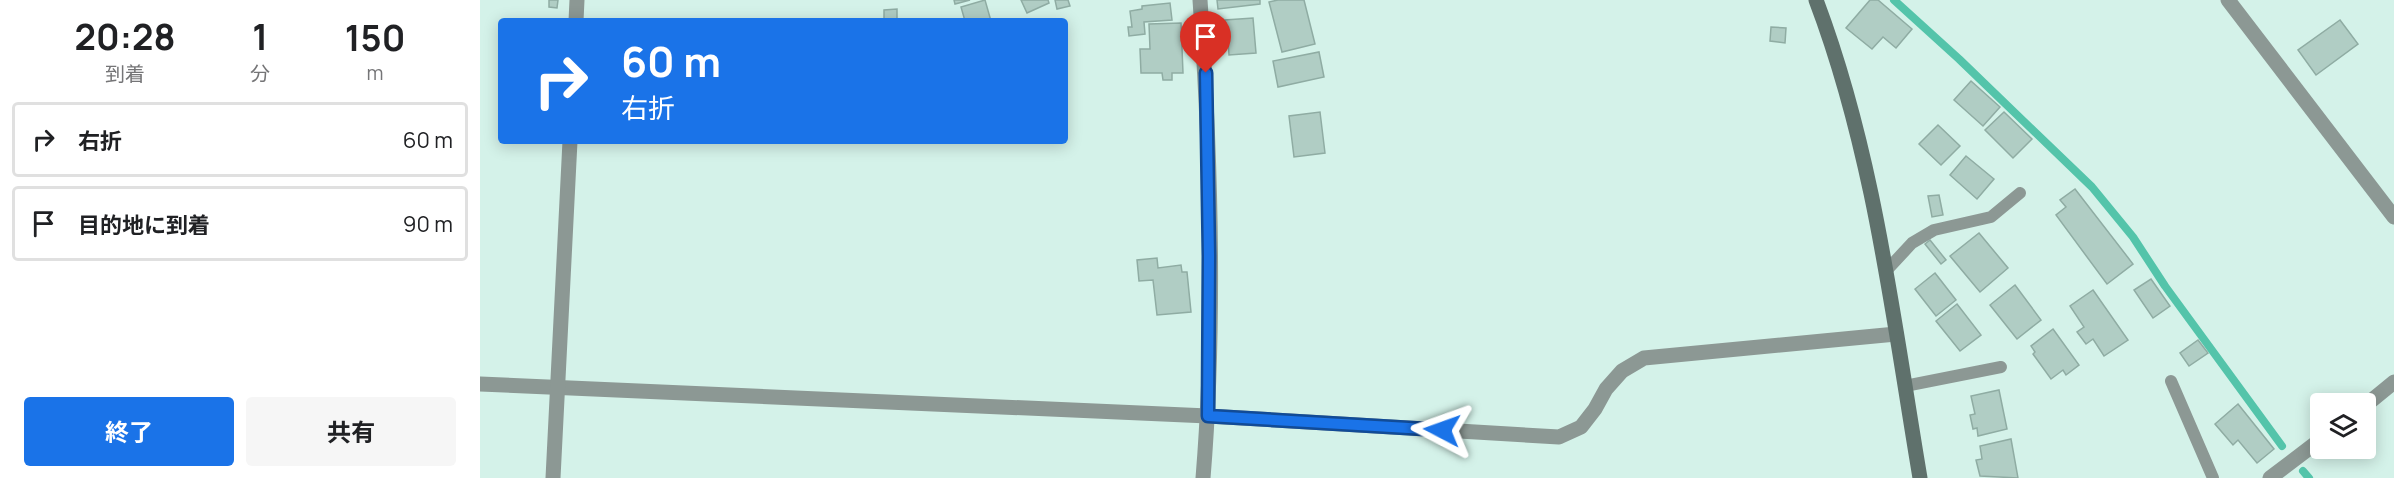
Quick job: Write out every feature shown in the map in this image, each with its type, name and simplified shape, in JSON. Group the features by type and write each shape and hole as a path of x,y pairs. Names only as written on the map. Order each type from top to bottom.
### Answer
{"main road":[{"path":"1816,0 1848,95 1887,270 1920,478"}],"street":[{"path":"576,18 577,0"},
{"path":"1200,0 1208,107 1208,416 1203,478"},
{"path":"2228,0 2394,217"},
{"path":"553,478 570,144"},
{"path":"480,384 1208,416 1559,437 1581,427 1595,409 1606,389 1622,371 1644,358 1896,334"},
{"path":"2376,397 2394,382"},
{"path":"2270,478 2310,448"}],"lane":[{"path":"1887,270 1912,243 1934,230 1990,217 2020,193"},
{"path":"1905,386 2001,367"},
{"path":"2171,381 2213,478"}],"building":[{"path":"549,0 558,0 557,8 549,7"},
{"path":"954,0 970,0 955,4"},
{"path":"985,0 990,18 964,18 961,7"},
{"path":"1021,0 1048,0 1049,3 1027,13"},
{"path":"1055,0 1068,0 1070,6 1057,9"},
{"path":"1217,0 1260,0 1260,4 1218,9"},
{"path":"1304,0 1315,44 1282,52 1269,2"},
{"path":"1870,0 1878,0 1912,29 1896,48 1883,37 1872,49 1846,28"},
{"path":"1170,3 1172,20 1144,22 1145,34 1129,36 1128,27 1132,27 1130,11 1142,9 1142,6"},
{"path":"897,9 897,18 884,18 884,10"},
{"path":"1253,18 1256,53 1229,55 1228,41 1218,42 1218,30 1227,30 1225,20"},
{"path":"2340,20 2358,44 2316,75 2298,50"},
{"path":"1181,23 1183,73 1172,73 1172,80 1163,80 1162,73 1141,73 1140,49 1150,49 1149,24"},
{"path":"1771,27 1786,28 1785,43 1770,41"},
{"path":"1319,52 1324,77 1278,87 1273,61"},
{"path":"1971,81 2000,107 1983,126 1954,100"},
{"path":"1320,112 1325,153 1294,157 1289,116"},
{"path":"2004,112 2032,139 2013,158 1985,130"},
{"path":"1938,125 1960,146 1941,165 1919,144"},
{"path":"1966,156 1994,179 1977,199 1950,175"},
{"path":"2075,189 2133,264 2107,284 2056,215 2066,207 2060,200"},
{"path":"1939,195 1943,215 1932,217 1928,196"},
{"path":"1979,233 2008,268 1980,292 1950,256"},
{"path":"1930,240 1946,260 1941,264 1925,244"},
{"path":"1157,258 1158,268 1181,265 1182,272 1187,272 1191,312 1157,315 1153,280 1139,281 1137,260"},
{"path":"1935,273 1956,300 1936,316 1915,289"},
{"path":"2151,279 2170,306 2153,318 2134,290"},
{"path":"2015,285 2041,320 2017,339 1990,305"},
{"path":"2093,290 2128,340 2104,356 2093,339 2086,344 2077,332 2084,327 2070,306"},
{"path":"1957,304 1981,335 1960,351 1936,321"},
{"path":"2053,329 2079,365 2066,375 2063,370 2051,379 2033,354 2035,352 2031,346"},
{"path":"2198,340 2208,353 2189,366 2180,353"},
{"path":"1999,390 2007,429 1978,436 1977,428 1973,429 1970,415 1975,414 1971,396"},
{"path":"2238,404 2274,449 2257,463 2238,440 2233,445 2215,424"},
{"path":"2011,439 2018,478 1980,476 1976,460 1982,459 1980,446"}],"waterway":[{"path":"1894,0 2092,187 2133,237 2165,286 2282,446"},
{"path":"2303,471 2309,478"}],"route":[{"path":"1206,73 1209,256 1208,416 1442,430"}]}
